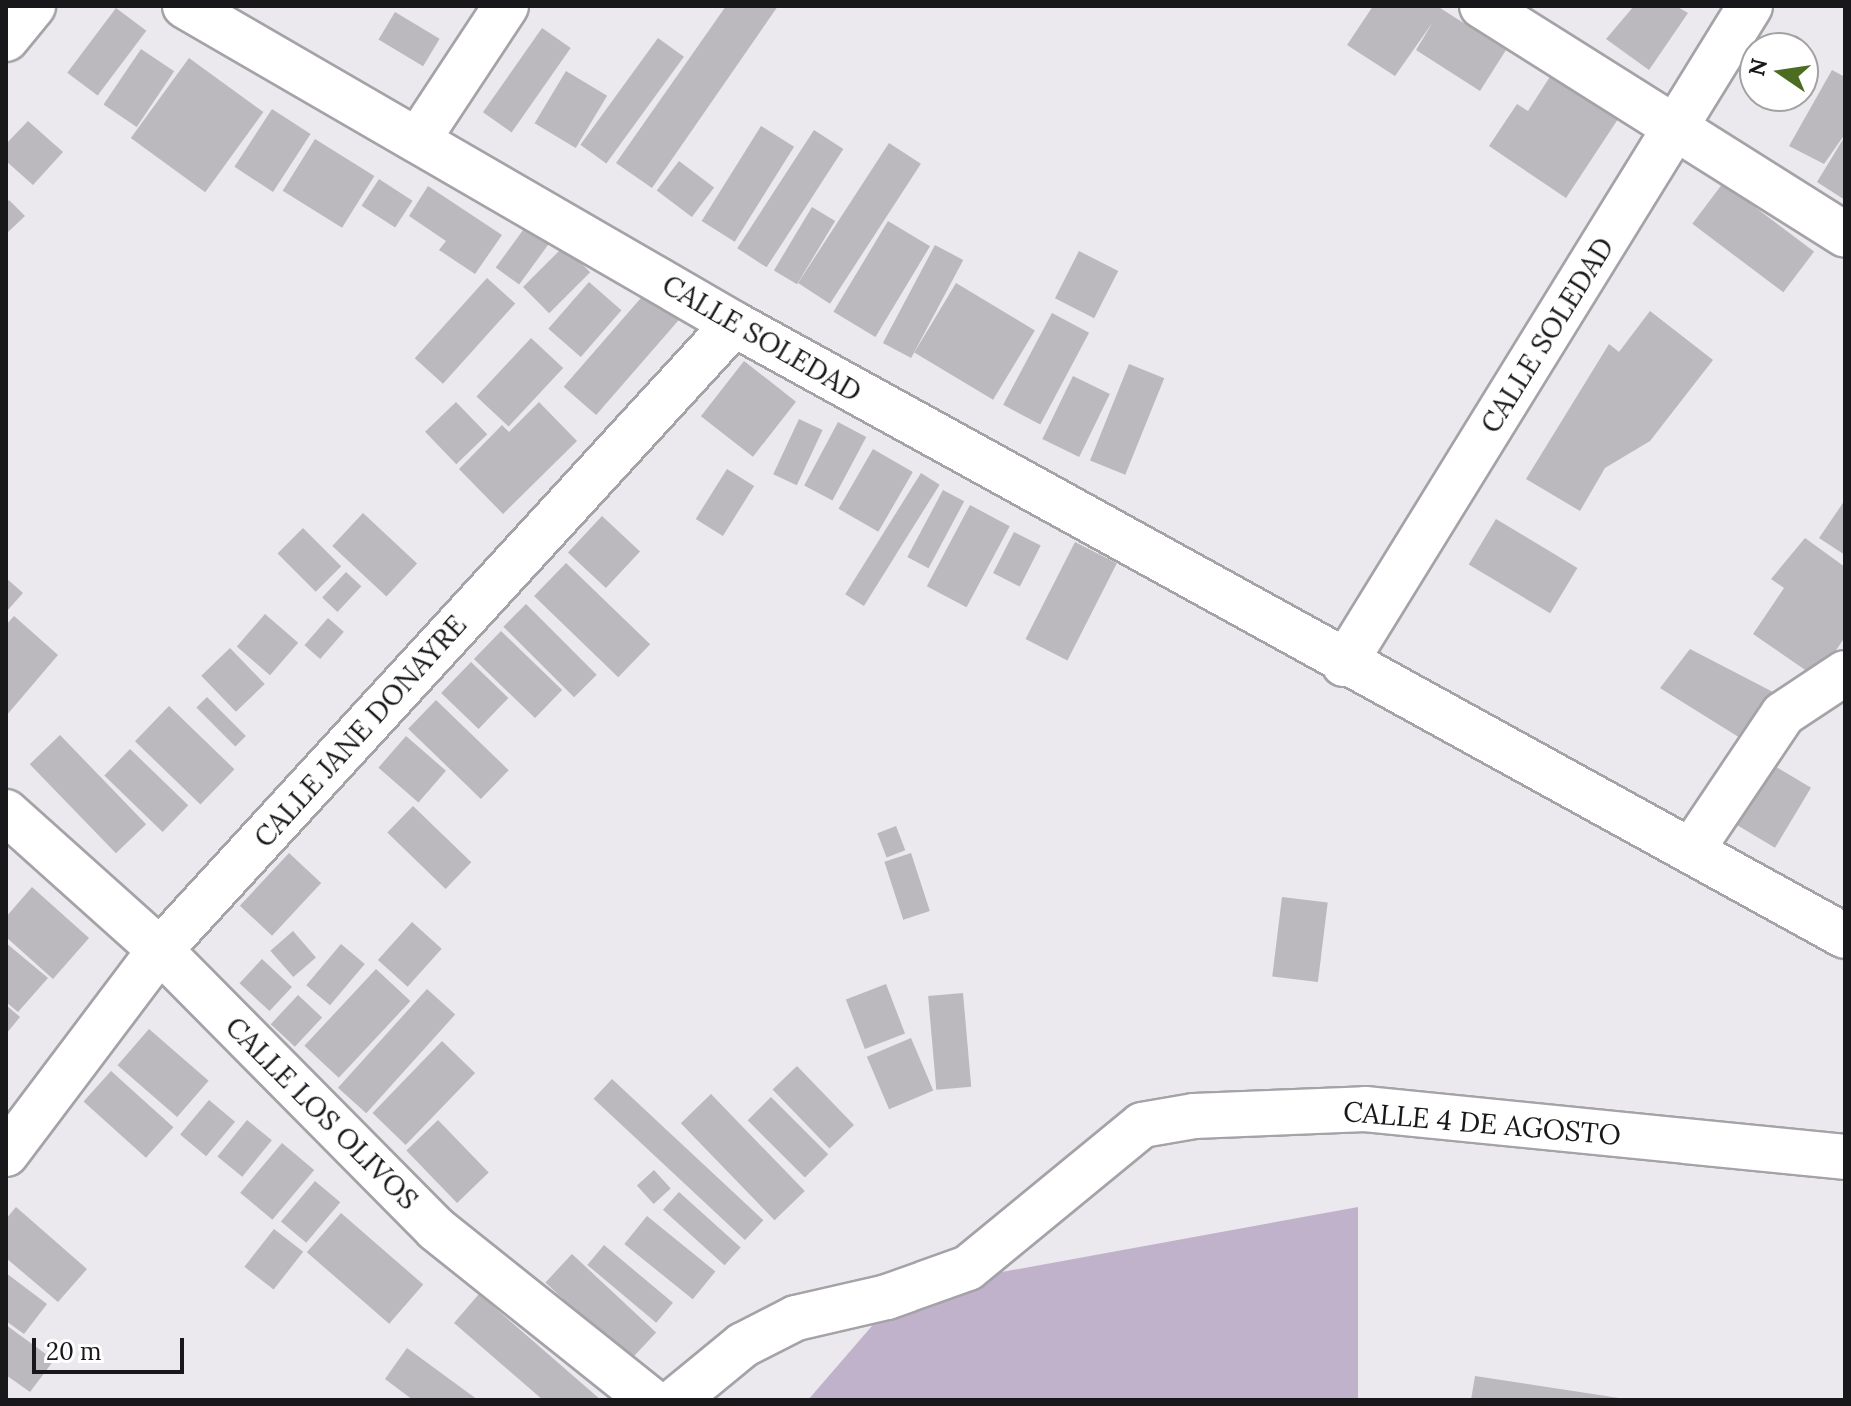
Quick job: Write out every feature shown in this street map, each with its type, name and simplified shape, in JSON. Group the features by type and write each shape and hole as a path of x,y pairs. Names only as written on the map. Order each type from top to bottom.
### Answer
{"street":[{"path":"6,39 33,6"},
{"name":"CALLE SOLEDAD","path":"185,6 419,138 734,324 1344,664 1693,848 1845,936"},
{"path":"419,138 506,6"},
{"path":"1482,6 1677,125 1845,235"},
{"name":"CALLE SOLEDAD","path":"1344,664 1750,6"},
{"name":"CALLE JANE DONAYRE","path":"6,1154 160,950 734,324"},
{"path":"1693,848 1783,714 1845,673"},
{"name":"CALLE LOS OLIVOS","path":"6,812 160,950 436,1229 650,1400"},
{"name":"CALLE 4 DE AGOSTO","path":"676,1400 743,1345 796,1318 887,1297 968,1268 1142,1125 1194,1116 1365,1109 1845,1157"}],"shaded area":[{"path":"1358,1207 1358,1400 808,1400 903,1290"}],"building":[{"path":"726,6 778,6 652,188 616,163"},
{"path":"1373,6 1437,6 1506,50 1480,91 1416,50 1433,22 1395,76 1347,45"},
{"path":"1634,6 1676,6 1688,13 1649,70 1606,39"},
{"path":"116,8 146,31 98,96 67,73"},
{"path":"395,12 440,39 423,66 379,39"},
{"path":"542,28 571,48 512,132 483,112"},
{"path":"658,38 684,57 606,164 580,145"},
{"path":"141,49 174,71 137,127 104,105"},
{"path":"189,58 263,112 205,192 131,138"},
{"path":"1832,70 1845,77 1845,134 1824,164 1789,146 1808,112 1819,112 1819,93"},
{"path":"566,71 607,96 576,148 535,123"},
{"path":"1553,72 1620,116 1566,198 1489,146 1517,104 1528,111"},
{"path":"272,109 311,134 273,192 234,167"},
{"path":"28,121 63,152 33,185 6,161 6,144"},
{"path":"761,126 794,147 735,242 702,221"},
{"path":"814,130 843,149 767,267 737,248"},
{"path":"1845,136 1845,200 1817,182"},
{"path":"315,139 374,176 342,228 283,191"},
{"path":"889,143 921,164 830,304 798,283"},
{"path":"679,161 714,187 692,217 657,191"},
{"path":"379,179 413,201 395,228 362,206"},
{"path":"1723,183 1814,252 1783,292 1692,224"},
{"path":"428,186 502,235 475,274 439,250 446,241 409,216"},
{"path":"9,200 25,216 6,234 6,203"},
{"path":"812,207 835,221 797,284 774,270"},
{"path":"531,219 554,236 519,285 496,268"},
{"path":"888,221 930,246 875,337 833,312"},
{"path":"935,245 963,260 911,358 883,343"},
{"path":"564,246 590,272 549,313 523,287"},
{"path":"1079,251 1118,271 1094,318 1055,298"},
{"path":"487,278 515,303 443,384 415,358"},
{"path":"589,282 621,310 581,357 548,329"},
{"path":"956,283 1035,330 993,400 914,352"},
{"path":"647,291 679,319 596,415 564,387"},
{"path":"1650,311 1713,360 1650,441 1605,468 1580,511 1526,479 1609,344 1619,352"},
{"path":"1052,313 1089,333 1040,425 1003,405"},
{"path":"531,338 563,368 509,427 476,397"},
{"path":"744,361 796,402 753,457 701,416"},
{"path":"1129,364 1164,378 1125,475 1090,460"},
{"path":"1073,376 1110,394 1079,457 1042,439"},
{"path":"456,402 487,434 456,464 425,432"},
{"path":"539,402 577,441 503,514 459,469 502,425 509,432"},
{"path":"799,419 823,430 797,485 773,474"},
{"path":"838,422 866,437 832,501 804,486"},
{"path":"873,449 913,472 878,532 838,509"},
{"path":"727,469 754,486 723,536 696,519"},
{"path":"921,473 940,485 864,606 845,594"},
{"path":"943,490 964,501 929,568 907,557"},
{"path":"1845,500 1845,555 1819,538"},
{"path":"970,505 1010,526 967,607 927,586"},
{"path":"363,513 417,563 386,596 332,546"},
{"path":"602,516 640,551 606,588 568,553"},
{"path":"1496,519 1577,568 1550,613 1469,564"},
{"path":"303,528 341,566 316,592 278,553"},
{"path":"1014,532 1041,546 1020,587 993,573"},
{"path":"1805,538 1845,567 1845,637 1817,678 1753,634 1784,588 1771,579"},
{"path":"1075,542 1117,563 1067,660 1026,639"},
{"path":"566,563 650,644 618,677 534,596"},
{"path":"346,572 361,586 337,612 322,598"},
{"path":"6,578 23,593 6,612"},
{"path":"526,604 597,675 574,697 503,627"},
{"path":"265,614 298,643 270,675 237,646"},
{"path":"14,616 58,655 6,716 6,625"},
{"path":"328,618 344,632 320,659 304,645"},
{"path":"501,631 562,690 535,718 474,659"},
{"path":"230,648 265,684 236,712 201,676"},
{"path":"1690,649 1773,692 1745,741 1660,688"},
{"path":"471,662 508,698 479,729 441,693"},
{"path":"207,697 246,736 235,746 196,708"},
{"path":"436,700 509,770 481,799 408,729"},
{"path":"169,706 234,769 200,804 135,741"},
{"path":"60,735 146,824 116,853 30,764"},
{"path":"406,736 446,771 418,802 378,768"},
{"path":"130,749 188,805 163,832 104,776"},
{"path":"1763,759 1811,788 1775,848 1727,819"},
{"path":"413,806 471,862 446,889 387,833"},
{"path":"896,826 905,850 887,857 877,833"},
{"path":"289,853 321,883 272,936 240,906"},
{"path":"911,853 930,911 903,920 884,862"},
{"path":"32,887 89,938 53,979 6,937 6,917"},
{"path":"1282,897 1328,903 1318,982 1272,976"},
{"path":"412,922 442,949 408,987 378,960"},
{"path":"293,931 316,957 293,977 270,951"},
{"path":"6,943 48,978 18,1012 6,1002"},
{"path":"341,944 365,964 330,1005 306,985"},
{"path":"262,959 292,987 269,1011 239,983"},
{"path":"376,969 410,1001 339,1078 304,1046"},
{"path":"886,984 905,1033 865,1049 846,999"},
{"path":"427,989 455,1014 366,1113 338,1088"},
{"path":"963,993 971,1087 936,1090 928,996"},
{"path":"298,995 322,1018 295,1047 271,1024"},
{"path":"6,1005 20,1017 6,1034"},
{"path":"149,1029 209,1081 177,1117 118,1065"},
{"path":"911,1038 933,1090 889,1109 867,1057"},
{"path":"442,1041 475,1073 406,1145 373,1113"},
{"path":"797,1066 854,1125 830,1149 773,1090"},
{"path":"111,1071 173,1127 146,1158 84,1101"},
{"path":"612,1079 763,1220 745,1240 594,1099"},
{"path":"711,1094 805,1191 775,1220 681,1123"},
{"path":"771,1097 828,1154 805,1178 748,1120"},
{"path":"209,1100 235,1122 206,1156 180,1134"},
{"path":"247,1120 272,1140 242,1177 217,1157"},
{"path":"438,1120 489,1173 457,1203 406,1151"},
{"path":"282,1143 314,1170 272,1220 240,1193"},
{"path":"654,1170 671,1189 654,1204 637,1185"},
{"path":"315,1181 340,1202 306,1243 281,1222"},
{"path":"679,1192 741,1248 725,1265 663,1210"},
{"path":"16,1207 87,1269 58,1302 6,1258 6,1219"},
{"path":"341,1213 423,1285 389,1324 307,1252"},
{"path":"647,1216 715,1271 693,1299 624,1244"},
{"path":"274,1229 303,1252 274,1290 244,1267"},
{"path":"604,1245 673,1303 656,1323 587,1265"},
{"path":"572,1254 656,1332 630,1361 545,1283"},
{"path":"6,1273 47,1304 24,1334 6,1321"},
{"path":"479,1294 601,1400 543,1400 454,1323"},
{"path":"6,1325 54,1360 30,1392 6,1375"},
{"path":"407,1348 478,1400 413,1400 385,1379"},
{"path":"1475,1376 1619,1398 1619,1400 1471,1400"}]}
